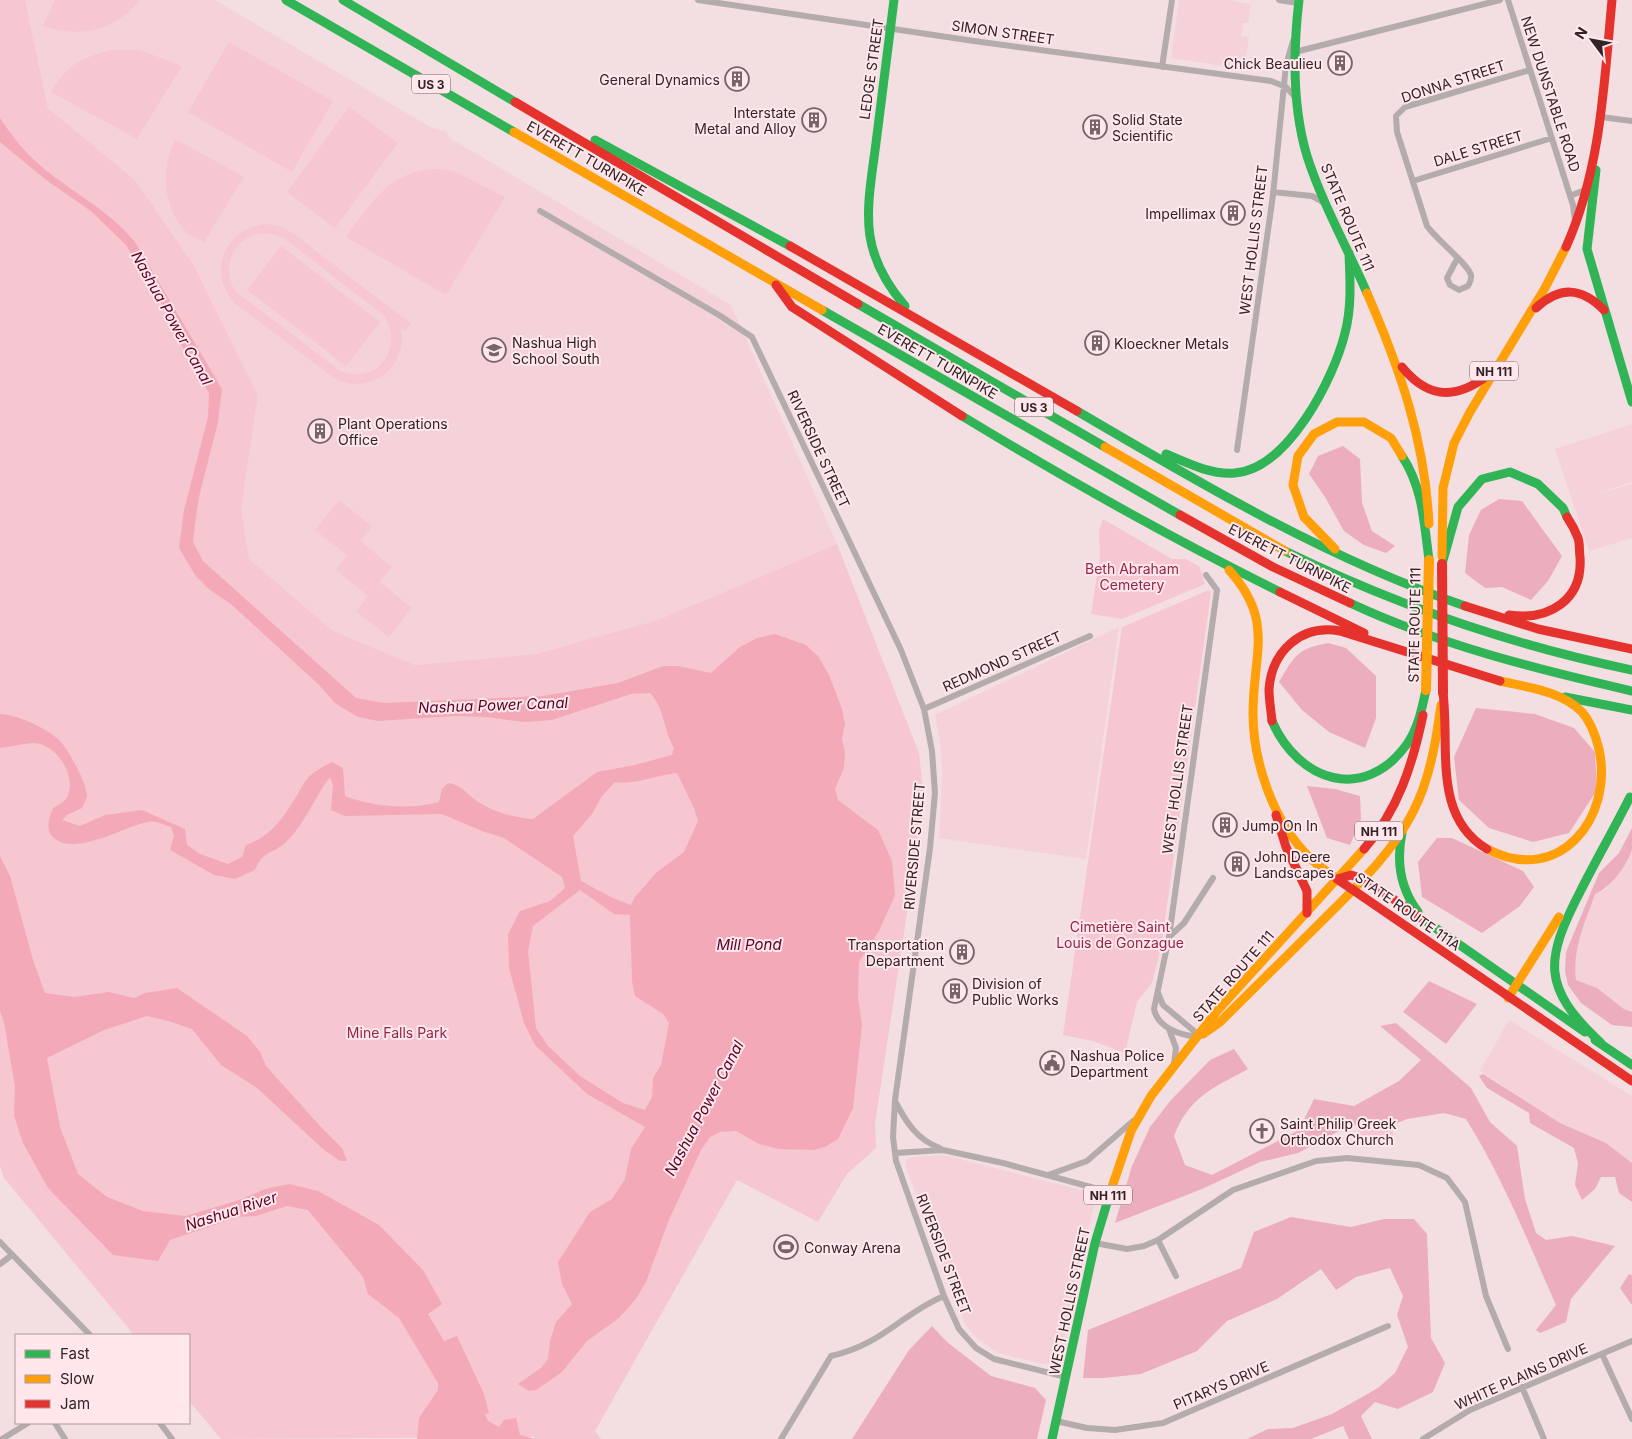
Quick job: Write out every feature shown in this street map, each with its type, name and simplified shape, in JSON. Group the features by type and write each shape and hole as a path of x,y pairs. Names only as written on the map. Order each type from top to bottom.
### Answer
{"main road":[{"name":"EVERETT TURNPIKE","path":"286,0 1249,555 1314,588 1398,624 1476,651 1546,672 1632,691"},
{"name":"EVERETT TURNPIKE","path":"343,0 1202,505 1291,554 1366,589 1452,622 1539,649 1632,670"},
{"name":"LEDGE STREET","path":"894,0 867,210 869,243 885,281 900,302 918,317"},
{"name":"NH 111","path":"1588,188 1597,152 1612,0"},
{"name":"WEST HOLLIS STREET","path":"1295,32 1298,1"},
{"name":"STATE ROUTE 111","path":"1200,1036 1217,1011 1374,838 1398,799 1415,754 1426,690 1428,499 1421,445 1403,380 1327,205 1308,154 1297,102 1295,32"},
{"path":"468,73 675,182 918,317 1243,506 1358,564 1460,604 1520,624 1632,649"},
{"path":"1597,152 1587,245 1631,396"},
{"name":"STATE ROUTE 111","path":"1200,1036 1220,1022 1364,879 1387,854 1404,828 1429,772 1444,693 1441,507 1447,466 1460,428 1557,265 1573,232 1588,188"},
{"path":"1093,420 1207,472 1240,472 1266,463 1283,449 1294,436 1328,380 1341,352 1351,308 1349,253"},
{"path":"772,280 792,308 1037,462 1207,556 1227,568 1237,578 1251,598 1257,615 1260,641 1254,703 1254,732 1259,759 1284,842 1307,891 1307,913"},
{"path":"1518,332 1542,302 1560,291 1573,291 1587,295 1605,312"},
{"path":"1387,343 1411,379 1422,387 1438,393 1457,393 1471,387 1485,378 1499,362"},
{"path":"1358,564 1332,546 1314,528 1301,507 1294,484 1295,462 1304,443 1320,428 1341,421 1358,421 1378,429 1391,439 1407,460 1419,492 1428,560"},
{"path":"1442,564 1447,532 1456,507 1472,487 1491,476 1512,473 1534,479 1552,493 1571,520 1580,548 1581,573 1575,589 1560,606 1541,615 1525,617 1460,604"},
{"path":"1207,556 1363,632 1433,661"},
{"path":"1426,690 1414,732 1399,755 1378,771 1352,778 1321,775 1307,769 1295,760 1277,735 1269,704 1270,681 1278,657 1291,641 1310,631 1325,629 1340,631 1433,661 1546,693 1632,710"},
{"path":"1444,693 1448,719 1447,784 1450,803 1461,826 1484,847 1499,855 1520,860 1540,860 1557,855 1579,843 1592,831 1602,817 1609,798"},
{"path":"1546,693 1572,704 1591,722 1605,743 1612,774"},
{"path":"1270,792 1298,845 1312,860 1337,879"},
{"path":"1508,998 1631,796"},
{"path":"1600,1043 1578,1021 1563,999 1555,978 1554,955 1562,925 1631,796"},
{"path":"1404,828 1399,858 1404,887 1415,908 1435,928"},
{"name":"STATE ROUTE 111A","path":"1337,879 1351,875 1364,879 1632,1065"},
{"name":"STATE ROUTE 111A","path":"1337,879 1508,998 1632,1081"},
{"name":"WEST HOLLIS STREET","path":"1052,1439 1095,1243 1109,1192 1126,1143 1139,1115 1173,1066 1200,1036"}],"street":[{"name":"SIMON STREET","path":"698,0 1271,81 1284,86"},
{"path":"1162,67 1172,0"},
{"path":"1280,0 1298,1"},
{"path":"1295,52 1500,0"},
{"name":"NEW DUNSTABLE ROAD","path":"1508,0 1570,196 1574,211 1573,232"},
{"name":"WEST HOLLIS STREET","path":"1237,450 1273,192 1287,58 1295,32"},
{"name":"DONNA STREET","path":"1457,259 1447,278 1450,285 1459,290 1468,286 1471,276 1457,259 1427,226 1397,132 1396,116 1399,111 1530,70"},
{"path":"1284,86 1294,95 1297,102"},
{"path":"1601,117 1632,121"},
{"name":"DALE STREET","path":"1413,181 1552,138"},
{"name":"NEW DUNSTABLE ROAD","path":"1570,196 1588,188"},
{"path":"1273,192 1312,196 1327,205"},
{"name":"RIVERSIDE STREET","path":"540,211 720,315 752,337 902,650 924,709 932,751 934,793 926,873 895,1100 893,1123 895,1153 944,1296 962,1334 984,1354 1010,1365 1066,1377"},
{"name":"WEST HOLLIS STREET","path":"1173,1066 1176,1048 1168,1028 1155,1013 1169,936 1217,590 1206,575"},
{"name":"REDMOND STREET","path":"924,709 1090,636"},
{"path":"1169,936 1184,923 1213,878"},
{"path":"1158,990 1164,1005 1200,1036"},
{"path":"1168,1028 1182,1034 1200,1036"},
{"path":"895,1100 917,1135 929,1144 943,1150 1109,1192"},
{"path":"1046,1175 1087,1162 1112,1142 1139,1115"},
{"path":"895,1153 943,1150"},
{"path":"1095,1243 1126,1249 1144,1246 1158,1240 1233,1190 1305,1164 1326,1159 1347,1158 1398,1161 1426,1167 1452,1182 1466,1202 1486,1296 1508,1349"},
{"path":"1158,1240 1176,1276"},
{"path":"0,1242 89,1334"},
{"path":"0,1264 12,1255"},
{"path":"782,1439 831,1356 868,1344 926,1305 944,1296"},
{"name":"PITARYS DRIVE","path":"1056,1421 1094,1429 1115,1430 1163,1423 1388,1326"},
{"name":"WHITE PLAINS DRIVE","path":"1424,1439 1432,1437 1470,1410 1632,1341"},
{"path":"1602,1354 1632,1419"},
{"path":"1522,1387 1544,1439"},
{"path":"2,1439 26,1424"},
{"path":"55,1424 65,1439"},
{"path":"161,1424 172,1439"}],"shaded area":[{"name":"Nashua High School South","path":"25,0 215,0 432,128 447,131 448,137 731,305 837,544 658,620 536,654 415,665 333,631 249,559 241,509 258,396 193,264 135,180 48,108"},
{"path":"1179,0 1227,0 1251,4 1248,23 1243,23 1241,36 1249,37 1244,69 1171,58"},
{"path":"1632,424 1632,482 1590,496 1632,484 1632,538 1589,551 1555,449"},
{"path":"1343,446 1360,459 1362,503 1372,531 1395,546 1386,553 1364,545 1344,531 1325,497 1309,474 1318,456"},
{"path":"1499,499 1522,501 1562,556 1548,581 1531,600 1502,587 1485,588 1465,573 1469,535 1481,510"},
{"path":"1119,627 1086,859 939,838 942,777 941,751 935,715"},
{"path":"1328,643 1346,648 1376,676 1376,718 1365,748 1329,732 1302,710 1279,682 1293,659 1303,651"},
{"path":"1476,708 1535,714 1574,728 1595,752 1597,790 1569,833 1533,842 1489,828 1459,800 1454,757"},
{"path":"1307,786 1335,789 1360,796 1361,819 1350,845 1327,838"},
{"path":"1632,828 1630,856 1612,882 1595,894 1580,936 1575,969 1576,980 1597,988 1624,1009 1632,1012 1632,1027 1612,1025 1581,1003 1568,985 1565,971 1566,952 1599,873 1619,853"},
{"path":"1437,838 1452,838 1523,871 1534,887 1520,906 1482,933 1422,897 1418,862"},
{"path":"1632,848 1632,1012 1624,1009 1597,988 1576,980 1574,963 1579,937 1595,894 1605,890 1623,866"},
{"path":"1429,981 1477,1004 1446,1044 1403,1012"},
{"path":"1509,1020 1632,1096 1632,1163 1606,1143 1560,1123 1480,1071"},
{"path":"1396,1023 1471,1088 1490,1122 1517,1146 1525,1199 1536,1233 1546,1240 1572,1236 1615,1246 1571,1299 1566,1322 1540,1333 1536,1330 1556,1305 1514,1210 1479,1141 1466,1119 1444,1113 1407,1119 1390,1126 1350,1125 1298,1153 1260,1162 1202,1189 1115,1223 1132,1166 1150,1127 1171,1100 1210,1060 1234,1049 1248,1069 1213,1088 1195,1103 1180,1123 1174,1136 1185,1165 1212,1175 1299,1130 1314,1099 1354,1106 1399,1081 1421,1060 1380,1026"},
{"path":"1483,1074 1560,1123 1606,1143 1632,1163 1632,1202 1619,1193 1615,1177 1601,1177 1595,1189 1582,1200 1575,1185 1578,1163 1574,1148 1530,1123 1529,1113 1487,1088 1479,1076"},
{"path":"944,1155 1095,1195 1096,1199 1076,1278 1062,1352 1052,1363 1044,1364 999,1353 980,1341 966,1326 905,1165 908,1158"},
{"path":"1291,1217 1351,1227 1384,1219 1414,1219 1427,1234 1431,1338 1445,1363 1433,1392 1398,1409 1375,1402 1361,1416 1372,1439 1349,1439 1343,1426 1311,1439 1247,1439 1268,1429 1293,1428 1332,1414 1378,1388 1395,1373 1408,1347 1397,1315 1403,1296 1390,1268 1356,1277 1336,1290 1321,1269 1277,1299 1227,1321 1197,1351 1141,1374 1083,1378 1088,1330 1241,1268 1254,1232"},
{"path":"1629,1274 1632,1275 1632,1305 1620,1288"},
{"path":"932,1326 947,1342 991,1376 1035,1388 1046,1400 1037,1439 852,1439 909,1350"}],"green space":[{"name":"Mine Falls Park","path":"0,0 25,0 48,108 135,180 193,264 258,396 241,509 249,559 333,631 415,665 536,654 658,620 837,544 919,753 924,800 875,1124 876,1148 847,1174 818,1222 737,1180 595,1431 601,1439 535,1439 535,1437 221,1439 190,1402 190,1334 133,1334 4,1178 0,1166"},
{"path":"55,0 140,0 130,11 108,25 96,30 71,32 43,26"},
{"path":"229,42 333,101 292,172 188,112"},
{"path":"110,50 140,50 182,66 137,139 51,92 63,75 75,64"},
{"path":"349,107 398,143 335,228 287,192"},
{"path":"175,139 244,177 204,242 187,233 173,212 169,200 166,188 167,163"},
{"path":"439,169 454,171 505,197 446,295 346,237 374,200 395,181 422,170"},
{"path":"267,224 281,227 294,234 411,324 405,331 401,328 402,342 399,355 393,366 374,380 361,383 348,383 335,379 238,306 228,294 222,281 221,268 224,255 230,244 239,234 252,227","holes":["261,233 277,235 285,239 382,314 389,326 391,338 389,350 384,360 376,368 366,373 353,375 340,371 235,291 229,272 232,255 237,247 251,236"]},
{"path":"281,246 380,322 346,366 247,290"},
{"path":"339,500 372,526 360,541 392,567 380,582 412,608 389,637 356,611 368,596 336,570 347,555 315,530"},
{"name":"Beth Abraham Cemetery","path":"1103,519 1172,559 1185,559 1199,566 1205,584 1122,619 1091,614 1100,556 1099,530"},
{"name":"Cimetière Saint Louis de Gonzague","path":"1209,590 1211,593 1161,948 1152,983 1137,1002 1125,1053 1093,1041 1063,1035 1122,627"},
{"path":"1359,1127 1393,1129 1392,1146 1357,1144"}],"water":[{"name":"Mill Pond","path":"0,118 19,144 36,162 114,220 135,242 222,389 218,422 199,497 193,542 203,561 356,698 384,703 543,696 618,683 663,666 678,666 711,673 740,647 757,638 775,634 806,645 818,656 829,675 842,709 845,724 842,739 845,753 844,768 835,789 838,800 878,830 892,861 895,895 879,931 859,962 858,997 862,1025 853,1108 838,1139 825,1147 813,1150 779,1149 759,1144 736,1131 720,1132 710,1137 701,1150 668,1222 646,1282 635,1300 619,1318 587,1341 562,1372 536,1390 529,1391 518,1384 542,1367 548,1359 550,1341 556,1322 572,1304 562,1284 558,1262 590,1212 612,1199 625,1179 631,1149 645,1127 587,1094 535,1045 524,1023 509,968 508,934 520,911 550,901 565,888 562,877 504,838 442,814 345,816 331,810 333,785 330,777 293,835 281,846 265,855 255,870 235,879 214,875 170,850 174,835 171,827 157,822 138,825 86,843 62,843 53,837 49,831 48,823 53,808 67,798 69,792 69,776 66,768 56,754 43,745 31,743 0,748 0,714 23,719 45,730 61,742 71,757 81,775 87,797 82,808 67,815 62,820 80,826 105,815 142,810 185,829 187,845 200,854 228,864 242,857 246,845 256,841 273,828 281,820 307,779 316,771 332,762 343,768 345,796 356,800 404,807 439,802 442,789 448,783 461,788 477,801 497,811 512,816 533,819 597,772 635,765 672,755 674,748 658,705 650,693 631,694 552,720 524,722 486,717 455,716 378,721 358,717 336,704 318,684 232,605 210,590 195,575 179,548 184,510 208,417 209,393 190,363 167,313 126,245 92,212 45,179 0,142","holes":["677,773 694,808 698,821 684,852 657,872 635,897 631,905 581,881 573,836 592,814 602,796 615,782 638,781","580,890 614,914 630,915 632,981 635,996 663,1014 669,1023 661,1065 653,1078 652,1097 645,1110 623,1103 580,1076 548,1046 536,1028 528,951 533,926"]},
{"name":"Nashua River","path":"0,856 10,876 33,960 45,993 74,997 109,992 134,998 145,993 177,988 247,1036 260,1052 266,1066 342,1148 347,1161 340,1161 323,1149 257,1088 221,1065 192,1029 147,1016 104,1030 47,1058 60,1127 78,1174 107,1197 143,1211 186,1216 242,1199 265,1189 289,1184 318,1191 379,1225 423,1270 442,1304 428,1314 444,1341 457,1336 484,1394 489,1413 485,1414 488,1421 499,1427 504,1420 516,1418 520,1435 535,1439 417,1439 419,1418 438,1390 438,1383 399,1318 368,1294 363,1277 308,1210 287,1206 256,1216 238,1217 170,1240 158,1261 113,1255 48,1188 23,1143 14,1116 15,1087 4,1022 0,1011"}],"traffic: fast":[{"path":"286,0 514,132"},
{"path":"343,0 515,102"},
{"path":"876,143 894,0"},
{"path":"1299,0 1295,78 1302,137 1320,191 1367,293"},
{"path":"595,140 790,246"},
{"path":"876,143 869,210 872,248 890,286 905,306"},
{"path":"1596,170 1587,249 1632,402"},
{"path":"1166,454 1208,470 1235,473 1254,468 1273,456 1290,439 1306,418 1319,396 1339,352 1349,313 1349,253"},
{"path":"858,304 1105,447"},
{"path":"822,310 1180,515"},
{"path":"1077,411 1171,466 1315,543 1364,566 1465,606"},
{"path":"962,416 1119,507 1199,551 1280,592"},
{"path":"1402,456 1409,468 1422,506 1429,560"},
{"path":"1442,564 1458,507 1482,479 1510,472 1538,484 1563,508 1567,517"},
{"path":"1285,551 1369,589 1498,636 1632,670"},
{"path":"1350,603 1453,644 1524,665 1632,691"},
{"path":"1272,721 1284,742 1298,758 1315,770 1333,778 1352,779 1371,774 1390,763 1407,744 1417,725 1426,690"},
{"path":"1565,697 1632,710"},
{"path":"1601,1043 1581,1023 1567,1005 1559,989 1555,972 1555,955 1568,916 1630,797"},
{"path":"1402,833 1399,854 1403,884 1418,912"},
{"path":"1421,918 1585,1032"},
{"path":"1595,1040 1632,1065"},
{"path":"1052,1439 1095,1243 1110,1193"}],"traffic: slow":[{"path":"514,132 822,310"},
{"path":"1442,556 1443,488 1454,443 1470,412 1545,288 1566,247"},
{"path":"1367,293 1390,349 1409,406 1422,463 1427,493 1429,524"},
{"path":"1335,549 1304,517 1293,485 1298,456 1314,434 1337,422 1364,422 1391,438 1402,456"},
{"path":"1105,447 1285,551"},
{"path":"1426,690 1429,560"},
{"path":"1229,570 1243,588 1252,605 1257,622 1258,655 1254,692 1254,732 1257,752 1268,791 1276,810 1297,844 1313,861 1337,879"},
{"path":"1487,849 1513,858 1537,859 1558,852 1576,839 1589,821 1598,799 1601,775 1598,744 1590,724 1582,712 1574,705 1554,695 1500,681"},
{"path":"1203,1034 1220,1022 1350,893 1385,855 1405,827 1424,786 1434,746 1441,705"},
{"path":"1110,1193 1131,1131 1151,1096 1217,1011 1364,849"},
{"path":"1508,998 1559,917"}],"traffic: jam":[{"path":"1566,247 1578,217 1594,157 1603,94 1612,0"},
{"path":"515,102 858,304"},
{"path":"790,246 1077,411"},
{"path":"776,285 792,307 962,416"},
{"path":"1536,308 1554,296 1570,292 1579,293 1587,297 1604,310"},
{"path":"1402,367 1422,385 1432,390 1443,392 1465,389 1488,375"},
{"path":"1180,515 1273,567 1350,603"},
{"path":"1509,615 1537,615 1550,611 1561,604 1576,585 1579,572 1579,542 1576,532 1567,517"},
{"path":"1442,564 1443,693"},
{"path":"1280,592 1364,633"},
{"path":"1465,606 1538,629 1632,649"},
{"path":"1272,721 1269,689 1271,675 1276,663 1282,652 1291,643 1301,636 1313,632 1326,630 1340,631 1500,681"},
{"path":"1443,693 1445,757 1451,799 1458,818 1470,835 1487,849"},
{"path":"1364,849 1376,834 1395,803 1409,768 1423,715"},
{"path":"1276,815 1286,847 1307,891 1307,913"},
{"path":"1421,918 1364,879 1351,875 1337,879 1632,1081"}],"place":[{"name":"Chick Beaulieu","path":"1340,63"},
{"name":"General Dynamics","path":"737,79"},
{"name":"Interstate Metal and Alloy","path":"814,120"},
{"name":"Solid State Scientific","path":"1095,127"},
{"name":"Impellimax","path":"1233,213"},
{"name":"Kloeckner Metals","path":"1097,343"},
{"name":"Nashua High School South","path":"494,350"},
{"name":"Plant Operations Office","path":"320,431"},
{"name":"Jump On In","path":"1225,825"},
{"name":"John Deere Landscapes","path":"1237,864"},
{"name":"Transportation Department","path":"962,952"},
{"name":"Division of Public Works","path":"955,991"},
{"name":"Nashua Police Department","path":"1052,1063"},
{"name":"Saint Philip Greek Orthodox Church","path":"1262,1131"},
{"name":"Conway Arena","path":"786,1247"}],"water label":[{"name":"Nashua Power Canal","path":"172,318"},
{"name":"Nashua Power Canal","path":"493,705"},
{"name":"Nashua Power Canal","path":"704,1108"}]}
